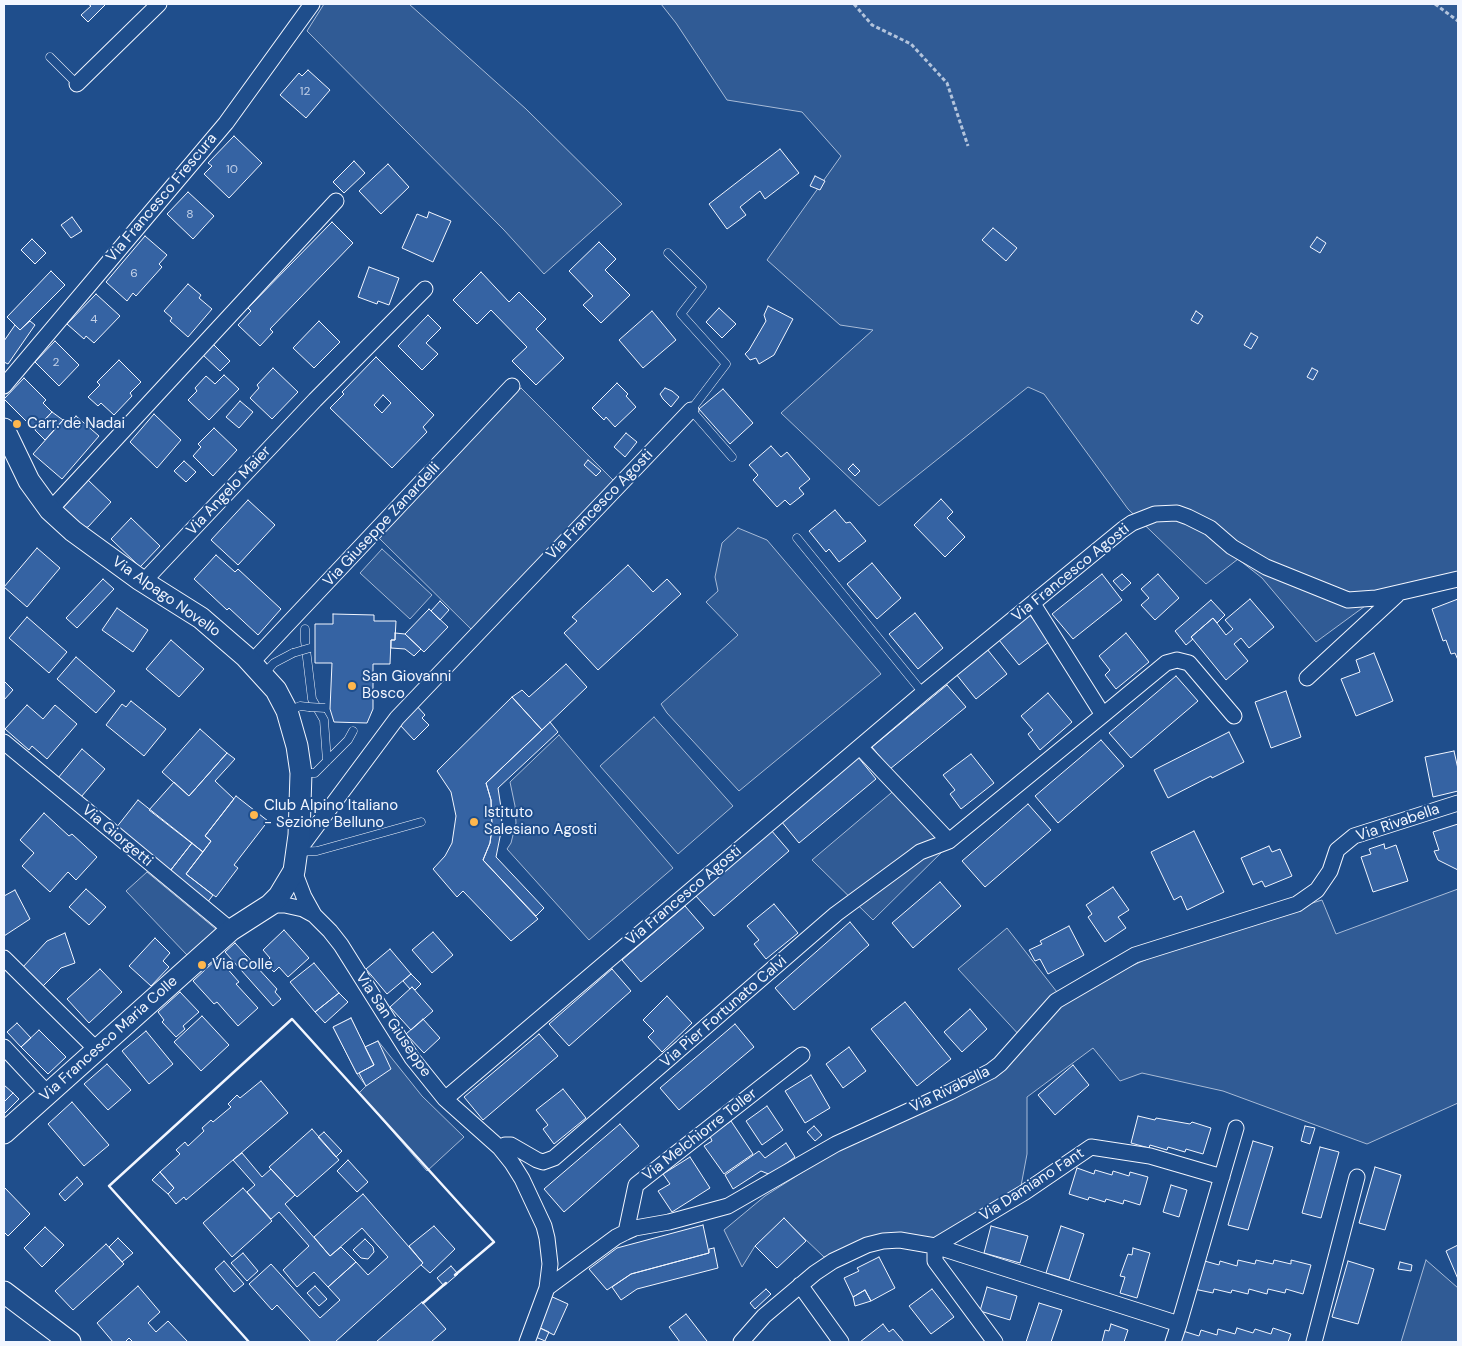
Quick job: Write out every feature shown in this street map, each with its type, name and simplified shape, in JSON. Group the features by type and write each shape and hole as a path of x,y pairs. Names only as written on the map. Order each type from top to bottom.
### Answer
{"street":[{"path":"77,84 159,4"},
{"name":"Via Francesco Frescura","path":"4,386 226,123 312,4"},
{"path":"50,510 336,201"},
{"name":"Via Angelo Maier","path":"143,582 315,400 424,289"},
{"name":"Via Giuseppe Zanardelli","path":"263,676 512,386"},
{"name":"Via Francesco Agosti","path":"292,870 396,718 691,410"},
{"name":"Via Alpago Novello","path":"4,429 29,481 50,510 73,531 143,582 201,618 263,676"},
{"name":"Via Francesco Agosti","path":"444,1099 923,693 1122,530 1143,518 1155,514 1177,513 1200,522 1232,547 1266,567 1348,600 1398,594 1458,579"},
{"path":"1307,678 1398,594"},
{"path":"1033,604 1103,715"},
{"name":"Via Pier Fortunato Calvi","path":"500,1148 505,1145 511,1145 543,1162 554,1158 836,914 920,852 949,841 1166,663 1177,660 1189,663 1234,716"},
{"path":"263,676 287,711 297,746 301,773 300,815 292,870"},
{"name":"Via Giorgetti","path":"4,742 231,930"},
{"path":"860,747 949,841"},
{"name":"Via Rivabella","path":"548,1288 616,1237 626,1232 635,1228 670,1222 728,1206 836,1144 950,1092 991,1071 1000,1064 1049,1007 1064,996 1135,955 1297,904 1317,890 1330,871 1337,850 1354,836 1458,803"},
{"name":"Via Francesco Maria Colle","path":"4,1133 231,930 270,904 292,870"},
{"name":"Via San Giuseppe","path":"292,870 314,915 341,945 410,1056 444,1099 500,1148 522,1179 544,1226 550,1252 548,1288 527,1342"},
{"name":"Via San Giuseppe","path":"270,904 294,906 314,915"},
{"path":"4,958 97,1050"},
{"path":"4,1047 48,1094"},
{"name":"Via Melchiorre Toller","path":"626,1232 636,1186 802,1055"},
{"path":"1173,1342 1236,1128"},
{"name":"Via Damiano Fant","path":"935,1246 1025,1192 1091,1147 1150,1156 1222,1176"},
{"path":"1314,1342 1357,1177"},
{"path":"741,1342 764,1316 800,1285 833,1261 867,1245 883,1241 900,1240 935,1246 1179,1324"},
{"path":"935,1246 935,1261 995,1342"},
{"path":"800,1285 841,1342"},
{"path":"4,1292 70,1342"}],"lane":[{"path":"50,57 77,84"},
{"path":"668,253 702,287 681,314 726,364 691,410 732,457"},
{"path":"797,538 923,693"},
{"path":"305,629 312,699 324,720 327,761"},
{"path":"263,676 274,663 292,653 312,648"},
{"path":"287,711 300,706 328,709"},
{"path":"301,773 315,773 348,740 353,732"},
{"path":"292,870 317,851 421,822"}],"path":[{"path":"854,4 872,26 911,44 947,83 968,146"},
{"path":"1435,4 1458,22"}],"shaded area":[{"path":"324,4 409,4 526,109 622,204 544,274 504,230 307,31"},
{"path":"661,4 1458,4 1458,576 1376,598 1316,642 1262,578 1238,559 1206,584 1128,509 1044,394 1028,387 879,506 781,413 873,330 840,325 767,260 841,156 802,112 727,100 676,23"},
{"path":"521,388 622,489 476,634 379,538"},
{"path":"738,528 767,540 881,674 739,791 667,713 661,704 738,635 706,602 718,591 715,577 722,543"},
{"path":"382,549 432,595 410,619 360,573"},
{"path":"654,717 733,806 678,854 600,766"},
{"path":"559,735 673,868 589,940 507,849 511,843 516,823 510,782"},
{"path":"897,788 949,845 873,920 812,860"},
{"path":"147,872 217,930 187,955 126,891"},
{"path":"1458,889 1458,1103 1367,1144 1223,1091 1142,1073 1120,1081 1093,1048 1027,1097 1027,1154 1018,1202 923,1252 874,1236 824,1257 784,1219 755,1246 742,1267 724,1230 765,1196 845,1145 977,1080 1021,1037 958,969 1007,928 1064,1001 1115,973 1180,945 1322,900 1336,934"},
{"path":"351,1018 365,1047 378,1041 422,1096 464,1137 427,1171 359,1093 366,1086 357,1074 333,1027"},
{"path":"1426,1260 1458,1288 1458,1342 1401,1342"}],"building":[{"path":"88,4 106,4 88,22 81,15 91,6"},
{"path":"308,70 330,90 306,118 280,95 299,73 302,76"},
{"path":"234,136 262,163 229,198 204,174 212,166 208,163"},
{"path":"780,149 799,173 765,199 760,191 740,207 746,215 727,229 709,204"},
{"path":"354,161 365,173 344,193 333,182"},
{"path":"388,164 409,187 381,214 359,191"},
{"path":"815,176 825,181 820,190 810,186"},
{"path":"188,192 214,216 193,239 167,214"},
{"path":"429,212 451,221 433,262 402,248 417,214 427,218"},
{"path":"72,217 82,231 71,238 61,225"},
{"path":"332,222 353,243 270,329 273,332 260,346 238,325 251,311 248,308"},
{"path":"993,228 1017,248 1006,261 982,240"},
{"path":"145,236 167,255 159,264 162,267 136,296 133,293 127,301 106,282"},
{"path":"1317,237 1326,243 1320,253 1310,247"},
{"path":"32,239 46,253 35,264 21,250"},
{"path":"599,242 616,259 605,270 630,295 601,323 583,305 593,296 569,271"},
{"path":"369,267 399,278 389,305 378,301 377,304 358,297"},
{"path":"51,271 65,285 20,330 7,317"},
{"path":"481,272 509,302 519,292 546,319 536,329 564,358 536,385 512,361 527,347 491,310 477,324 453,300"},
{"path":"188,284 201,295 199,298 212,309 188,337 170,321 172,318 164,311"},
{"path":"96,294 120,316 94,343 86,336 84,339 67,324"},
{"path":"768,306 793,319 774,355 759,364 756,358 750,360 745,354 766,321 764,315"},
{"path":"719,308 736,324 722,338 706,322"},
{"path":"652,311 676,340 643,368 619,340"},
{"path":"1196,311 1203,316 1198,324 1191,320"},
{"path":"428,315 441,328 426,343 438,354 422,370 398,346"},
{"path":"30,321 35,325 8,364 4,362 4,341 15,325 20,330"},
{"path":"319,321 340,342 314,368 293,348"},
{"path":"1251,333 1258,337 1251,349 1244,345"},
{"path":"55,341 79,365 59,386 35,362"},
{"path":"212,343 230,361 220,371 202,354"},
{"path":"376,357 434,415 423,427 427,432 392,468 330,408 344,394 342,392","holes":["383,395 391,403 382,413 374,405"]},
{"path":"119,360 141,382 130,393 132,396 114,415 101,403 98,406 88,397 100,385 97,382"},
{"path":"273,368 298,392 272,419 250,398 259,388 257,385"},
{"path":"1312,368 1318,371 1313,380 1307,377"},
{"path":"224,375 239,389 209,420 188,400 197,391 195,388 206,376 215,384"},
{"path":"24,378 46,400 43,403 52,412 35,430 4,399"},
{"path":"617,383 628,394 626,396 636,407 615,427 606,417 604,420 592,408"},
{"path":"665,388 679,397 671,407 660,394"},
{"path":"723,389 753,423 730,444 699,409"},
{"path":"240,401 253,412 239,428 226,417"},
{"path":"52,412 63,420 45,440 35,430"},
{"path":"154,414 181,440 157,468 130,442"},
{"path":"76,416 99,436 62,479 33,454 64,419 69,424"},
{"path":"214,428 237,450 213,476 193,456 201,447 198,444"},
{"path":"626,433 637,442 625,457 614,447"},
{"path":"771,446 781,457 787,452 810,479 799,488 804,494 790,505 785,500 777,507 753,480 758,475 749,465"},
{"path":"588,460 601,471 596,476 584,465"},
{"path":"184,461 196,472 186,482 174,471"},
{"path":"853,464 860,471 855,476 848,469"},
{"path":"88,480 111,502 88,527 82,528 61,510"},
{"path":"941,499 953,512 947,518 965,537 945,557 914,525"},
{"path":"248,500 275,525 238,565 211,540"},
{"path":"835,510 846,523 850,522 866,541 839,562 829,549 826,552 809,531"},
{"path":"131,518 160,546 140,567 111,539"},
{"path":"37,548 60,568 27,607 4,587"},
{"path":"216,555 235,572 238,569 281,609 258,635 229,608 227,610 194,579"},
{"path":"872,563 901,598 877,619 847,584"},
{"path":"628,565 653,592 667,579 681,594 598,670 564,633 577,621 572,617"},
{"path":"1102,574 1122,600 1073,639 1052,614"},
{"path":"1122,574 1131,583 1122,591 1113,581"},
{"path":"1158,574 1179,598 1155,620 1141,605 1149,598 1141,589"},
{"path":"103,579 114,589 77,628 66,618"},
{"path":"1250,599 1274,627 1249,648 1241,638 1234,644 1248,661 1226,680 1191,637 1213,618 1226,635 1233,629 1225,620"},
{"path":"1458,599 1458,660 1455,653 1451,654 1446,640 1443,641 1432,609"},
{"path":"1211,600 1225,615 1217,623 1213,618 1191,637 1193,639 1186,645 1175,631"},
{"path":"440,601 449,610 440,620 431,611"},
{"path":"117,608 148,630 133,652 102,630"},
{"path":"429,609 448,627 424,652 405,634"},
{"path":"915,613 943,648 918,669 889,634"},
{"name":"San Giovanni Bosco","path":"333,614 374,615 374,621 396,621 395,640 391,640 390,664 373,664 373,709 367,723 334,722 330,709 332,663 315,663 315,624 333,624"},
{"path":"1030,615 1050,641 1019,665 999,640"},
{"path":"27,617 67,652 49,673 9,638"},
{"path":"395,633 405,634 421,649 414,656 405,649 391,648 391,640 395,640"},
{"path":"1126,633 1149,662 1116,689 1105,675 1110,670 1099,656"},
{"path":"171,640 204,669 179,697 146,669"},
{"path":"987,649 1007,674 976,699 956,674"},
{"path":"1374,653 1393,701 1356,716 1341,679 1360,672 1356,660"},
{"path":"76,657 115,691 96,713 57,679"},
{"path":"566,664 587,687 542,730 512,697 522,690 529,697"},
{"path":"1176,676 1198,701 1131,758 1109,733"},
{"path":"4,681 13,690 4,700"},
{"path":"947,685 966,707 890,769 872,747"},
{"path":"1286,691 1301,737 1271,748 1255,702"},
{"path":"1048,693 1072,722 1040,750 1028,734 1033,730 1021,716"},
{"name":"Istituto Salesiano Agosti","path":"512,697 542,730 486,783 491,800 492,828 490,843 483,860 538,919 511,941 463,891 457,897 433,869 445,856 452,843 456,816 451,792 437,771"},
{"path":"131,701 166,729 144,756 106,725 122,704 126,707"},
{"path":"415,704 425,715 422,718 429,725 414,740 400,725"},
{"path":"27,705 43,719 55,705 77,724 47,759 32,746 29,750 5,729"},
{"path":"550,722 558,732 498,788 502,814 496,857 544,908 536,916 483,860 490,843 492,828 491,800 486,783"},
{"path":"200,729 227,753 189,796 162,772"},
{"path":"1229,732 1244,762 1168,798 1154,770"},
{"path":"1101,740 1124,766 1058,823 1035,796"},
{"path":"82,749 105,769 81,797 58,778"},
{"path":"1454,751 1458,769 1458,791 1433,797 1425,757"},
{"path":"227,753 235,759 215,781 234,799 205,836 211,841 203,852 149,810 174,782 189,796"},
{"path":"971,754 994,783 961,809 950,794 955,790 943,775"},
{"path":"858,757 876,779 799,843 781,821"},
{"path":"236,796 268,821 234,865 238,868 216,897 186,874 211,841 205,836"},
{"path":"138,800 192,843 170,871 116,828"},
{"path":"1028,804 1051,830 985,887 962,861"},
{"path":"44,813 69,836 72,834 97,857 76,880 68,872 50,892 22,866 34,853 20,840"},
{"path":"1458,824 1458,870 1438,860 1434,851 1439,850 1433,832"},
{"path":"771,830 789,851 714,916 695,895"},
{"path":"1194,831 1224,892 1187,910 1181,896 1174,900 1151,852"},
{"path":"192,843 203,852 186,874 213,895 207,903 170,871"},
{"path":"1384,844 1385,849 1396,845 1408,881 1373,892 1361,857 1371,854 1369,849"},
{"path":"1269,846 1272,852 1280,849 1292,876 1265,887 1262,881 1253,885 1241,858"},
{"path":"940,882 961,906 913,948 892,923"},
{"path":"1113,887 1129,910 1118,917 1126,928 1105,942 1088,917 1092,914 1086,905"},
{"path":"86,889 106,907 89,925 69,907"},
{"path":"15,890 30,919 4,936 4,896"},
{"path":"774,904 798,933 766,959 754,944 759,940 747,926"},
{"path":"685,906 704,928 641,982 622,960"},
{"path":"850,922 869,945 794,1010 775,988"},
{"path":"1069,926 1084,955 1048,974 1040,959 1035,961 1029,950 1042,944 1040,941"},
{"path":"284,930 309,958 288,977 279,967 274,972 265,963 270,958 263,950"},
{"path":"433,932 453,955 432,973 412,950"},
{"path":"65,933 75,963 61,968 42,987 22,968 47,941"},
{"path":"155,938 170,953 163,961 169,967 151,986 129,966"},
{"path":"235,943 277,989 275,992 281,999 273,1006 225,952"},
{"path":"390,949 411,974 387,994 366,969"},
{"path":"218,958 239,982 236,984 258,1008 238,1026 217,1002 214,1004 193,981"},
{"path":"314,963 339,993 315,1012 290,982"},
{"path":"100,969 122,992 89,1023 67,999"},
{"path":"612,969 631,991 569,1046 549,1024"},
{"path":"411,974 421,984 415,990 412,987 410,989 403,981"},
{"path":"412,987 433,1011 411,1030 390,1007"},
{"path":"180,992 199,1012 183,1026 185,1029 176,1037 162,1022 164,1020 158,1012"},
{"path":"339,993 348,1002 325,1023 315,1012"},
{"path":"667,996 692,1023 662,1052 648,1037 654,1031 643,1020"},
{"path":"905,1002 951,1059 917,1086 871,1029"},
{"path":"970,1009 987,1029 962,1052 944,1032"},
{"path":"202,1016 229,1045 201,1071 174,1042"},
{"path":"351,1018 374,1065 357,1074 333,1027"},
{"path":"423,1019 440,1038 424,1053 406,1034"},
{"path":"17,1023 31,1038 21,1047 7,1032"},
{"path":"735,1024 754,1047 679,1110 660,1088"},
{"path":"39,1030 66,1057 48,1074 21,1047"},
{"path":"146,1031 173,1064 149,1084 122,1051"},
{"path":"539,1034 558,1056 483,1120 464,1097"},
{"path":"378,1041 391,1069 366,1086 359,1073 374,1065 365,1047"},
{"path":"849,1047 866,1071 843,1088 826,1064"},
{"path":"107,1064 131,1090 108,1110 84,1084"},
{"path":"1073,1065 1089,1085 1055,1115 1038,1095"},
{"path":"811,1075 830,1108 805,1123 785,1091"},
{"path":"261,1081 288,1113 186,1200 184,1197 176,1204 168,1194 174,1188 160,1172 180,1154 176,1150 185,1142 188,1146 204,1131 202,1128 211,1120 213,1122 231,1107 228,1104 237,1095 240,1098"},
{"path":"4,1085 13,1093 4,1102"},
{"path":"563,1089 586,1118 554,1144 543,1129 548,1125 536,1110"},
{"path":"13,1093 19,1099 4,1114 4,1102"},
{"path":"72,1102 109,1145 84,1166 48,1124"},
{"path":"767,1106 783,1130 762,1145 746,1121"},
{"path":"1138,1116 1190,1124 1192,1122 1211,1128 1203,1154 1186,1149 1185,1152 1168,1147 1167,1150 1150,1145 1149,1148 1131,1143"},
{"path":"731,1121 753,1154 724,1174 704,1146 712,1141 710,1136"},
{"path":"620,1124 639,1146 564,1212 544,1189"},
{"path":"814,1126 822,1135 815,1141 807,1132"},
{"path":"1305,1126 1315,1128 1310,1144 1301,1141"},
{"path":"312,1129 339,1160 297,1197 269,1167"},
{"path":"324,1132 342,1151 336,1157 318,1137"},
{"path":"1253,1141 1273,1147 1248,1230 1228,1225"},
{"path":"786,1143 795,1157 771,1175 761,1171 733,1189 725,1175 759,1151 765,1158"},
{"path":"1320,1147 1339,1152 1321,1218 1302,1213"},
{"path":"242,1153 262,1177 271,1169 295,1195 285,1204 330,1256 341,1247 356,1262 328,1287 314,1272 297,1287 283,1270 309,1246 279,1212 271,1219 247,1192 255,1185 233,1160"},
{"path":"690,1157 710,1188 672,1212 658,1191 670,1184 663,1174"},
{"path":"348,1160 368,1182 357,1192 337,1171"},
{"path":"1375,1167 1401,1175 1385,1230 1359,1223"},
{"path":"1077,1168 1094,1174 1095,1170 1112,1175 1113,1171 1129,1176 1130,1172 1148,1177 1140,1205 1124,1200 1123,1204 1106,1199 1105,1202 1089,1197 1088,1200 1069,1194"},
{"path":"160,1172 174,1188 168,1194 152,1180"},
{"path":"77,1177 83,1184 65,1201 59,1194"},
{"path":"1171,1185 1187,1190 1179,1217 1163,1212"},
{"path":"4,1187 30,1214 8,1236 4,1232"},
{"path":"243,1188 272,1221 232,1257 203,1223"},
{"path":"363,1194 423,1263 335,1342 311,1342 277,1305 272,1310 249,1284 271,1264 320,1318 340,1300 328,1287 356,1262 368,1275 388,1257 362,1228 330,1256 314,1237"},
{"path":"784,1218 806,1241 777,1268 755,1246"},
{"path":"703,1225 709,1253 631,1274 607,1290 589,1269 617,1248"},
{"path":"434,1226 455,1249 430,1273 421,1265 423,1263 409,1246"},
{"path":"991,1226 1028,1236 1020,1263 984,1253"},
{"path":"1061,1226 1084,1234 1069,1280 1046,1273"},
{"path":"45,1227 64,1245 42,1267 24,1248"},
{"path":"118,1238 133,1253 122,1262 109,1247"},
{"path":"365,1239 373,1247 374,1252 368,1259 361,1258 353,1250"},
{"path":"106,1244 124,1264 73,1310 55,1291"},
{"path":"1458,1245 1458,1279 1446,1251"},
{"path":"714,1248 718,1268 637,1289 621,1300 612,1287 631,1274 709,1253 709,1249"},
{"path":"1133,1248 1150,1253 1137,1298 1120,1293 1125,1277 1120,1276 1128,1254 1132,1255"},
{"path":"243,1253 258,1271 247,1281 231,1263"},
{"path":"879,1257 895,1288 871,1301 865,1290 853,1297 844,1278 859,1271 857,1268"},
{"path":"1201,1260 1219,1265 1220,1261 1237,1266 1238,1260 1255,1264 1256,1260 1273,1264 1274,1260 1291,1264 1291,1260 1311,1265 1303,1294 1286,1289 1285,1293 1268,1289 1267,1294 1249,1289 1248,1294 1232,1290 1231,1293 1214,1289 1213,1293 1194,1289"},
{"path":"224,1261 244,1284 234,1292 215,1269"},
{"path":"1348,1261 1374,1269 1358,1324 1332,1317"},
{"path":"1400,1262 1412,1265 1411,1271 1398,1269"},
{"path":"451,1266 458,1274 444,1286 437,1278"},
{"path":"138,1286 160,1312 148,1323 156,1332 168,1321 188,1342 133,1342 129,1338 125,1342 113,1342 97,1323"},
{"path":"315,1286 327,1299 319,1306 307,1293"},
{"path":"987,1287 1017,1296 1010,1320 980,1311"},
{"path":"766,1289 771,1294 755,1309 750,1303"},
{"path":"932,1289 954,1317 931,1334 909,1306"},
{"path":"865,1290 871,1301 855,1306 853,1297"},
{"path":"548,1295 568,1304 554,1335 536,1326"},
{"path":"422,1302 446,1329 431,1342 376,1342"},
{"path":"1039,1303 1062,1310 1051,1342 1026,1342"},
{"path":"686,1314 708,1342 680,1342 669,1327"},
{"path":"883,1324 889,1332 893,1329 904,1342 860,1342"},
{"path":"1111,1324 1128,1330 1124,1342 1102,1342 1105,1330 1109,1331"},
{"path":"536,1326 549,1332 545,1341 531,1335"},
{"path":"1237,1328 1253,1333 1255,1329 1271,1334 1273,1328 1291,1334 1288,1342 1179,1342 1183,1331 1199,1336 1201,1330 1217,1335 1218,1329 1235,1334"}],"wall":[{"path":"249,1342 109,1186 292,1019 494,1242 455,1275"},
{"path":"423,1303 446,1283"}],"place":[{"name":"Carr. de Nadai","path":"17,424"},
{"name":"San Giovanni Bosco","path":"352,686"},
{"name":"Club Alpino Italiano - Sezione Belluno","path":"254,815"},
{"name":"Istituto Salesiano Agosti","path":"474,822"},
{"name":"Via Colle","path":"202,965"}]}
